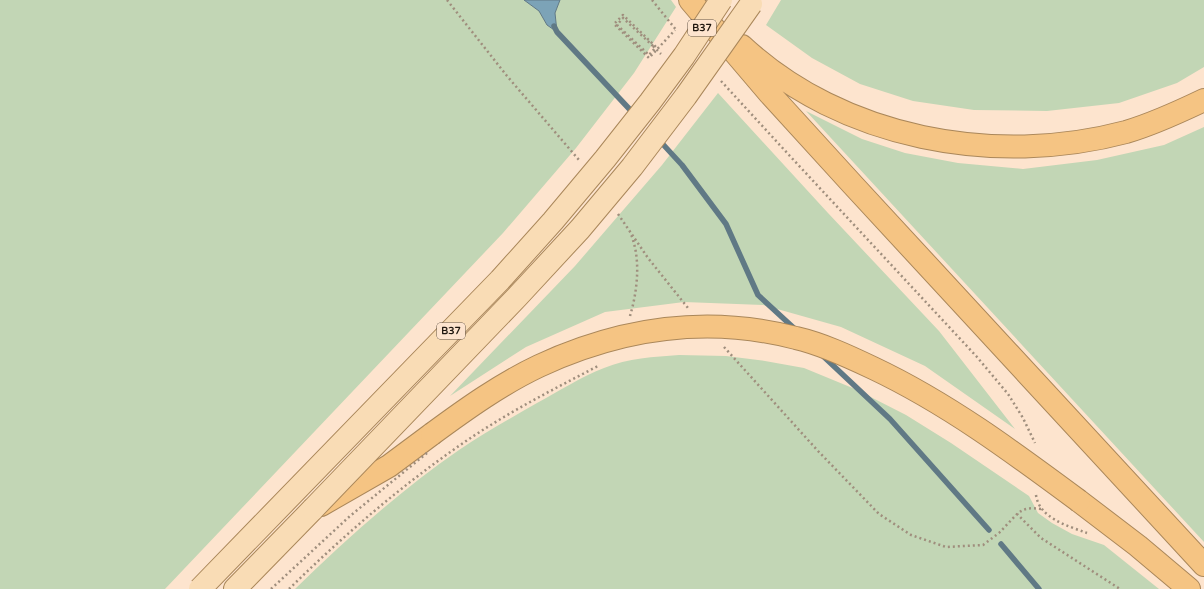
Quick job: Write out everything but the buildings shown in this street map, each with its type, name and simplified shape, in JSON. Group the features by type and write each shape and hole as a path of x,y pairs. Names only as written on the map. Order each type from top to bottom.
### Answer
{"highway":[{"path":"692,0 748,51 785,79 824,102 865,120 908,134 959,144 1003,147 1036,147 1085,141 1126,132 1169,117 1204,100"},
{"path":"692,0 770,94 842,174 1204,565"},
{"path":"312,509 389,466 466,409 538,366 591,345 639,333 698,326 750,329 796,338 847,355 893,377 954,412 1013,452 1079,501 1138,546 1189,589"}],"main road":[{"name":"B37","path":"200,589 495,285 547,227 606,159 650,102 684,56 721,0"},
{"name":"B37","path":"235,589 517,297 580,229 632,167 686,96 752,2"}],"path":[{"path":"447,0 507,76 582,164"},
{"path":"652,0 681,36"},
{"path":"663,56 658,51 653,46 623,18 617,25 649,55 653,51 656,47 623,15 614,24 649,58 654,52 660,47 676,30"},
{"path":"717,75 794,161 977,357 1008,394 1023,418 1036,444"},
{"path":"618,213 648,258 693,313"},
{"path":"629,319 635,296 637,275 636,253 630,232"},
{"path":"723,346 818,451 879,514 911,535 946,546 983,545 999,533 1022,510 1030,508 1041,509"},
{"path":"289,589 357,526 408,484 457,448 516,410 602,365"},
{"path":"271,589 350,516 430,451"},
{"path":"1036,493 1037,501 1041,509 1055,520 1089,534"},
{"path":"1017,514 1041,538 1120,589"}],"green space":[{"path":"0,0 524,0 539,11 547,25 556,32 555,13 560,0 671,0 676,7 634,73 576,148 503,233 165,589 0,589"},
{"path":"781,0 1204,0 1204,67 1177,83 1119,103 1047,111 974,110 913,101 860,84 812,58 766,25"},
{"path":"718,93 939,331 1015,429 925,366 841,327 763,305 684,302 605,312 526,347 450,396 575,266 662,165"},
{"path":"806,111 862,139 905,153 958,163 1023,169 1097,160 1164,145 1204,127 1204,542"},
{"path":"679,355 726,356 804,368 855,389 906,415 951,443 1029,496 1038,513 1052,523 1072,534 1104,545 1159,589 295,589 354,534 395,499 437,465 488,432 570,384 604,368 632,360"}],"water":[{"path":"524,0 560,0 555,13 557,32 547,25 539,11"}],"waterway":[{"path":"554,26 557,32 635,115"},
{"path":"659,140 682,165 726,224 758,295 796,330"},
{"path":"823,356 890,419 989,530"},
{"path":"1001,544 1039,589"}]}
